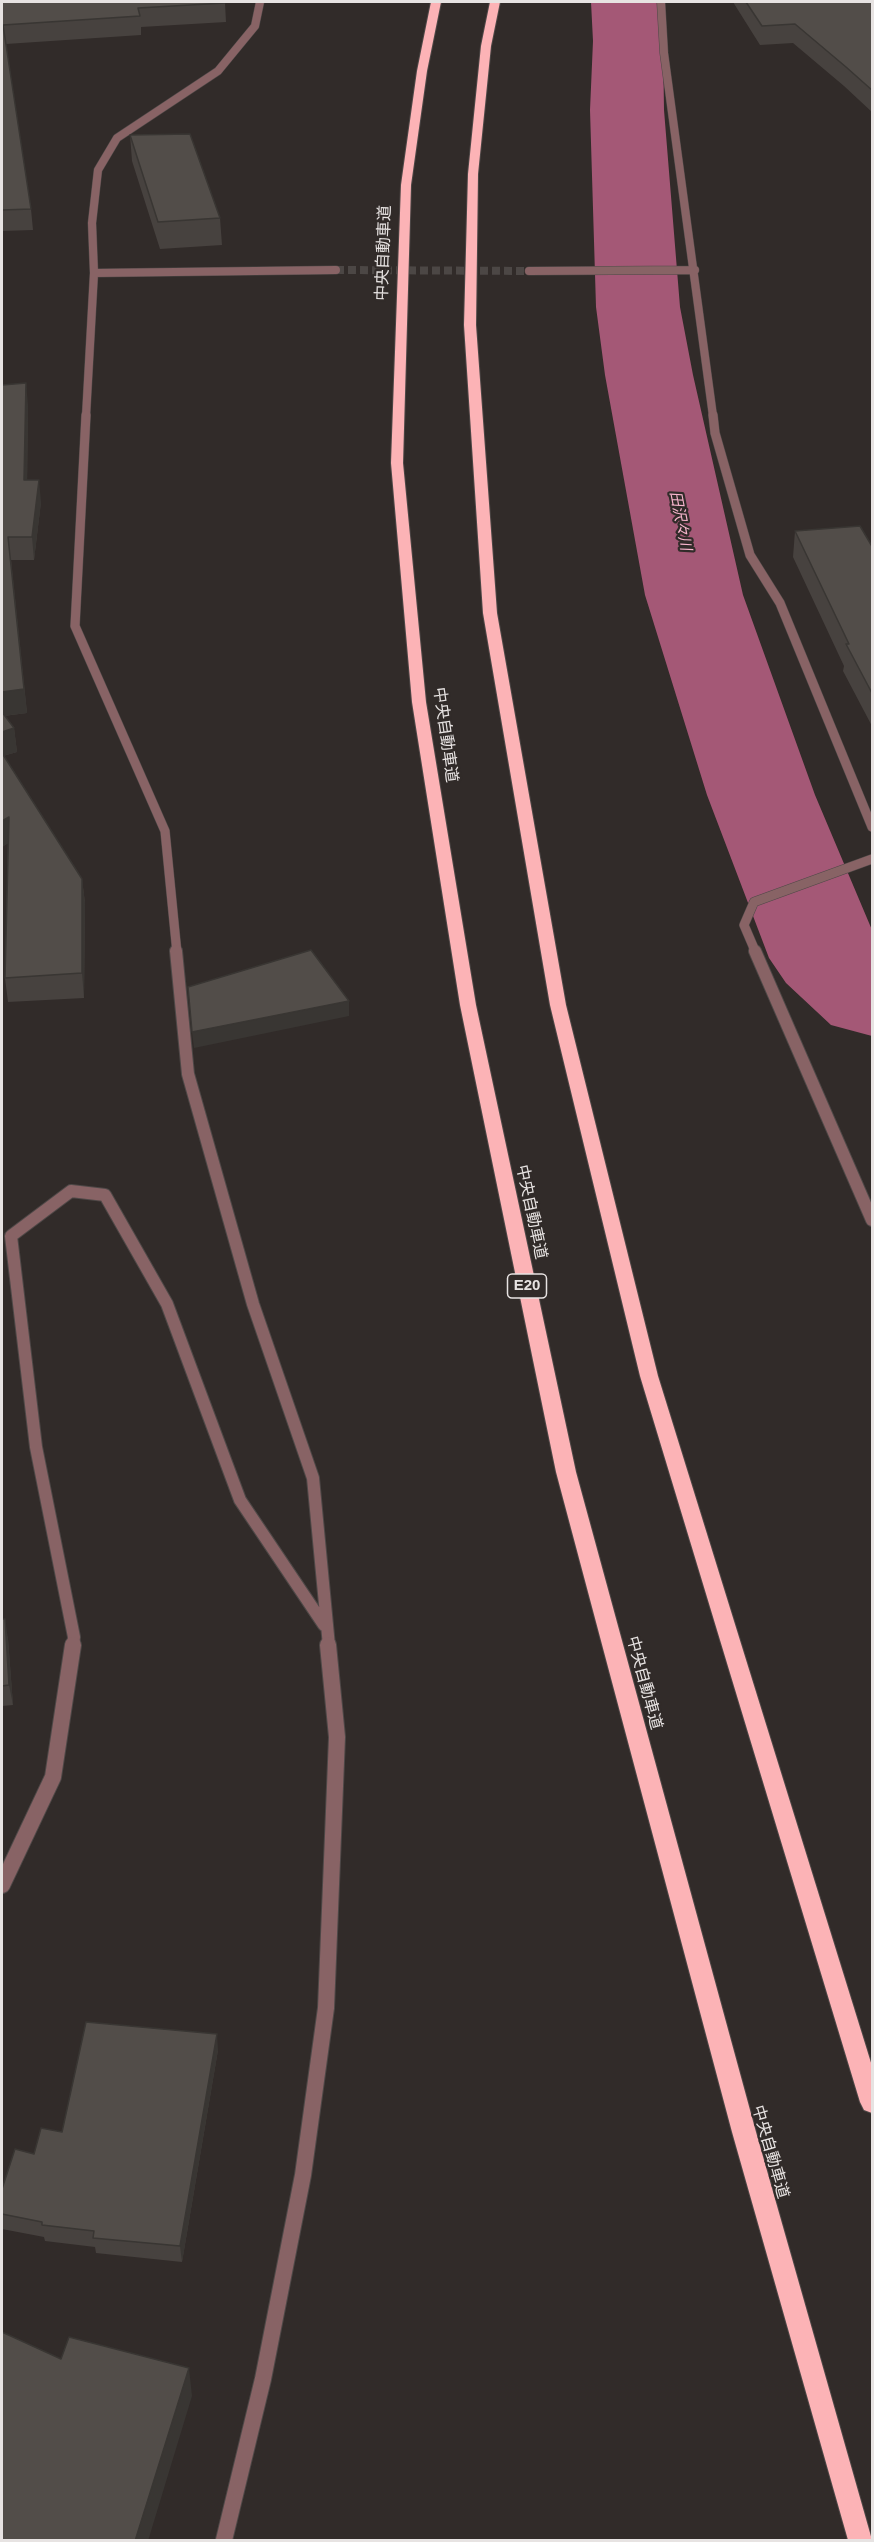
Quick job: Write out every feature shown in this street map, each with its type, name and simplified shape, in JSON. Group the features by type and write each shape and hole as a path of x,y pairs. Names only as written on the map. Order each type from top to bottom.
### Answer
{"highway":[{"name":"中央自動車道","path":"436,2 422,71 406,185 397,463 419,702 468,1005 566,1472 744,2132 861,2541"},
{"path":"495,2 486,46 473,174 470,325 490,613 558,1005 649,1376 873,2102"}],"street":[{"path":"224,2541 263,2379 303,2175 326,2008 338,1737 313,1478 253,1304 188,1074 165,831 75,626 94,273 92,223 98,170 117,138 218,71 255,26 260,2"},
{"path":"662,2 664,53 695,270 715,433 750,555 780,603 873,827"},
{"path":"94,273 336,270"},
{"path":"529,271 695,270"},
{"path":"873,859 754,902 744,925 873,1220"},
{"path":"2,1885 53,1777 74,1637 36,1447 11,1236 71,1191 105,1195 167,1304 240,1500 326,1627"}],"building":[{"path":"2,2 225,3 138,8 140,16 3,25 31,209 2,210"},
{"path":"746,2 873,2 873,91 795,24 762,26"},
{"path":"190,134 220,218 158,222 130,135"},
{"path":"26,383 24,480 39,480 32,537 8,537 24,689 2,692 2,385"},
{"path":"860,526 873,548 873,695 846,644 849,644 795,531"},
{"path":"2,712 14,728 2,732"},
{"path":"2,753 82,879 82,973 5,978 9,817 2,821"},
{"path":"311,950 349,1001 192,1032 188,987"},
{"path":"2,1619 5,1619 9,1685 2,1686"},
{"path":"86,2022 217,2034 180,2246 93,2238 94,2231 42,2225 42,2222 2,2214 2,2189 15,2149 34,2154 41,2128 62,2132"},
{"path":"2,2332 61,2359 69,2337 189,2368 135,2541 2,2541"}],"waterway":[{"name":"田沢々川","path":"625,2 628,41 627,110 638,307 649,375 694,595 761,795 827,958 872,999"}],"tunnel":[{"path":"336,270 529,271"}]}
